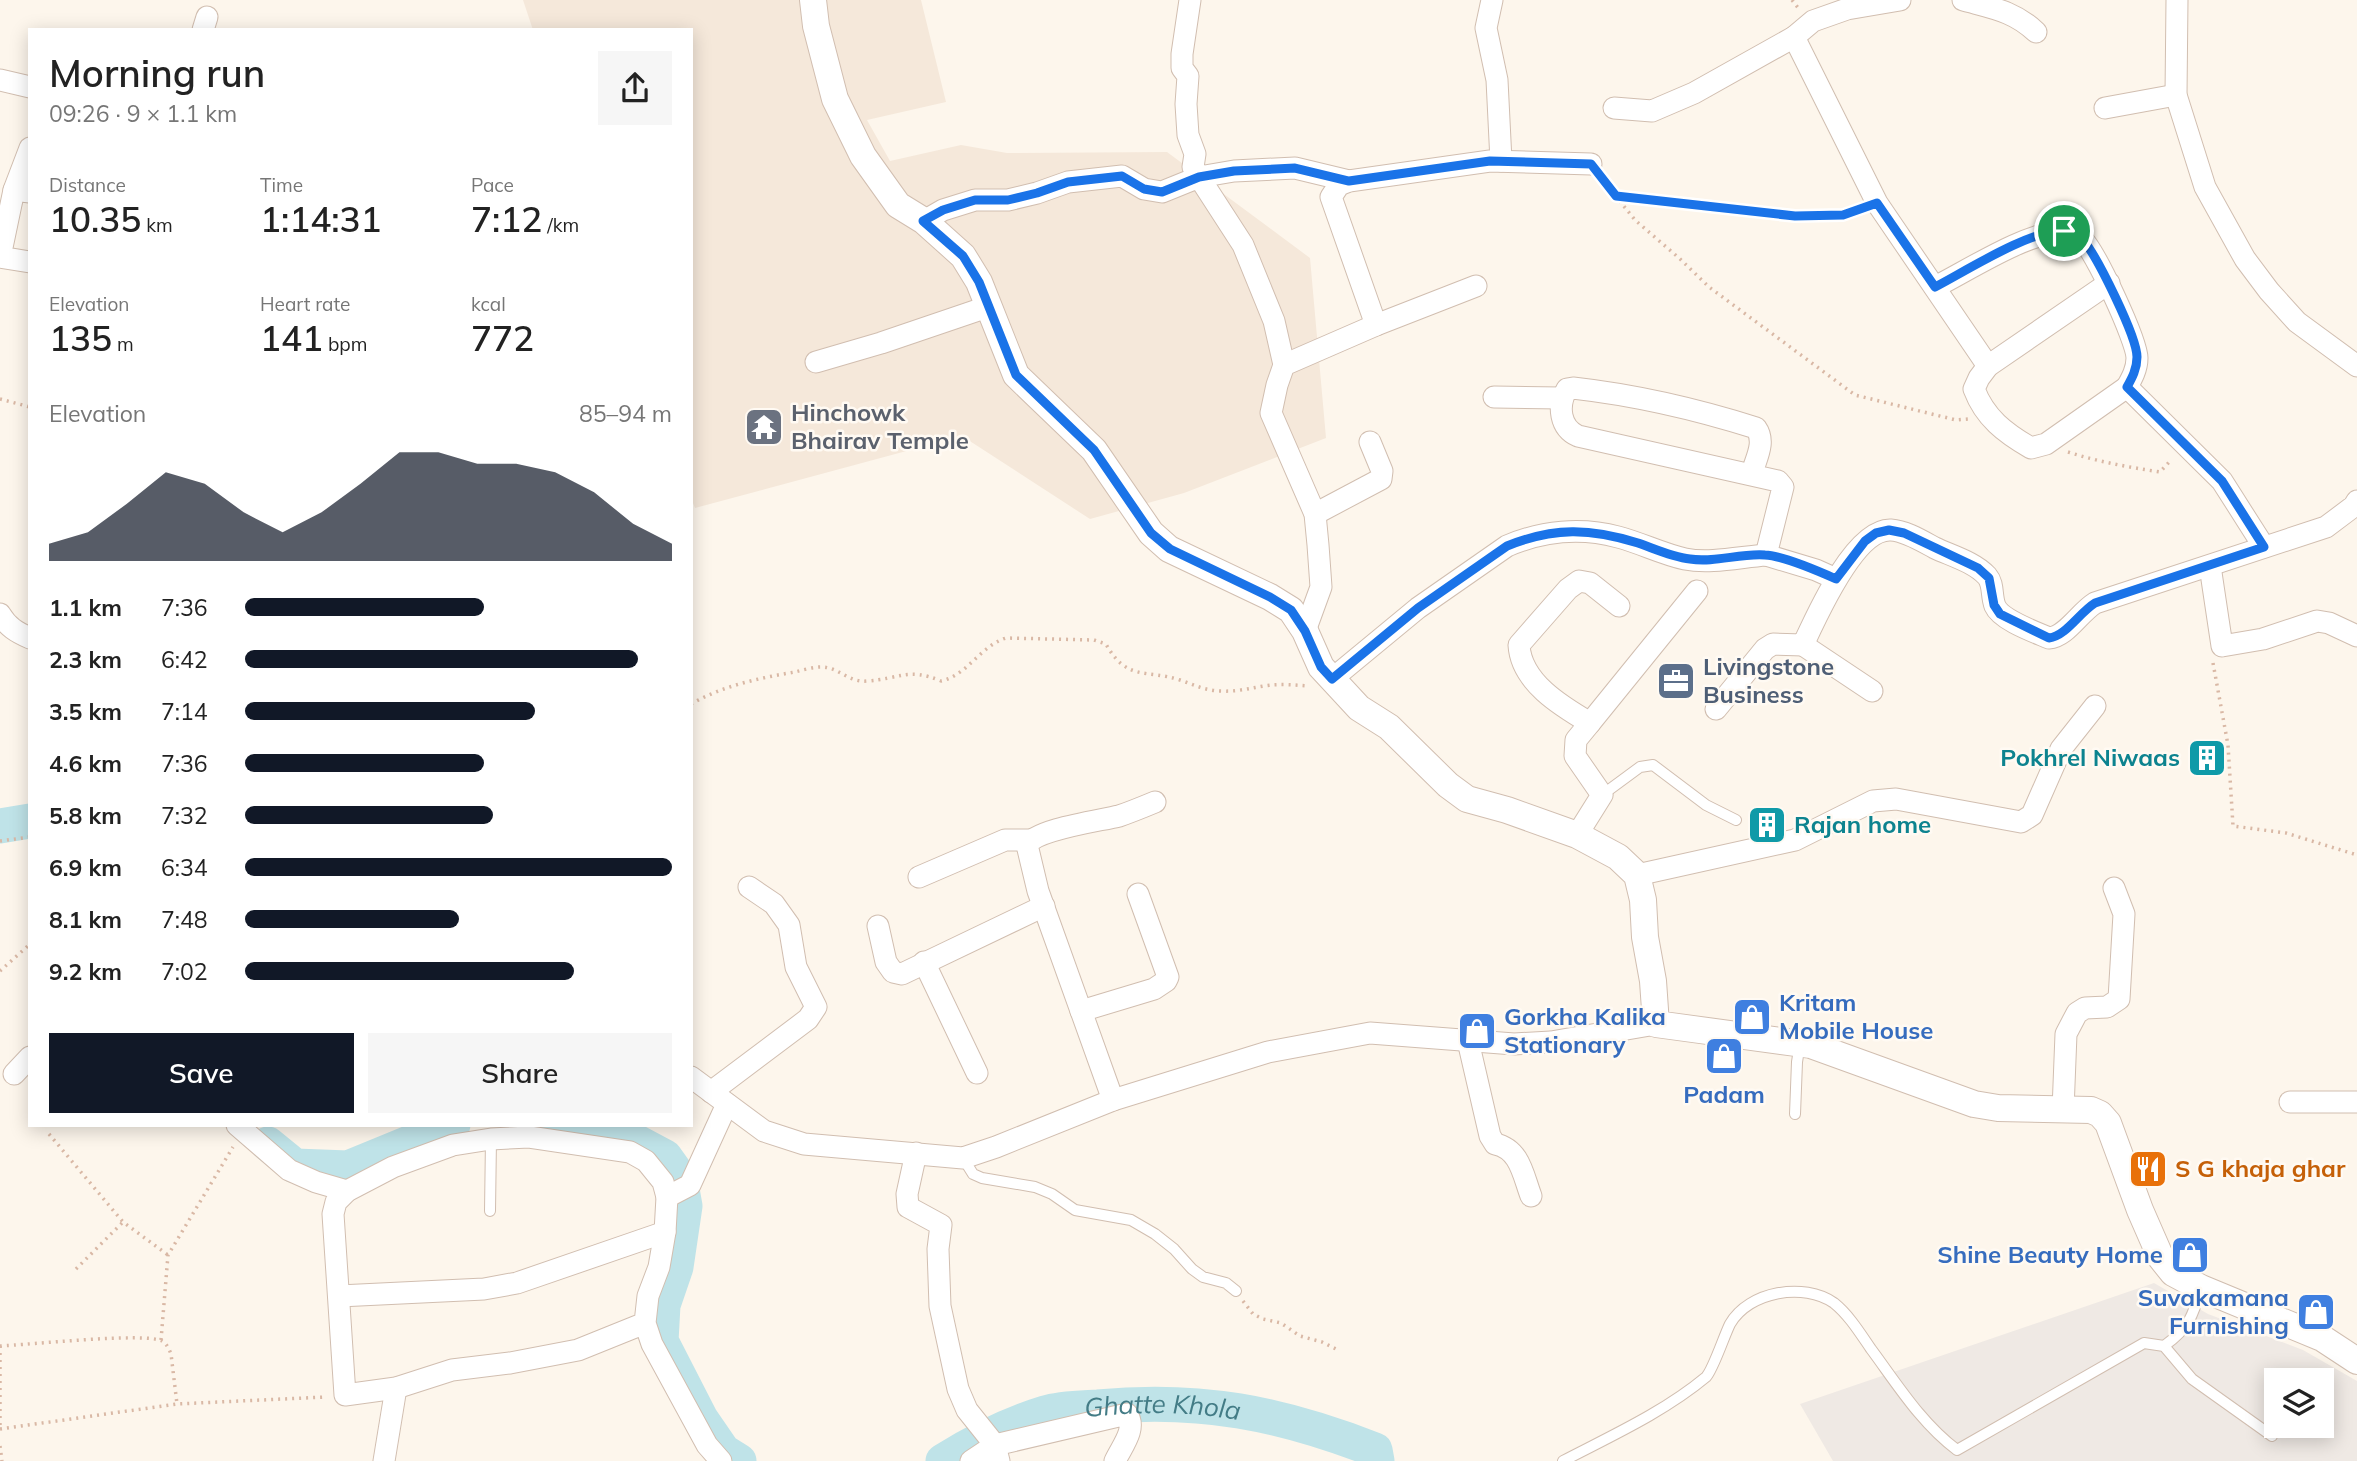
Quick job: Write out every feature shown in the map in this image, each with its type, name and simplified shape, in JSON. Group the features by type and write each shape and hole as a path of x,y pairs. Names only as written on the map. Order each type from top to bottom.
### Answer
{"street":[{"path":"813,0 816,26 835,99 863,156 898,205 923,221 963,256 979,282 1016,375 1094,450 1151,533 1170,549 1270,597 1291,610 1305,631 1321,667 1359,708 1390,727 1448,785 1467,799 1577,835 1618,857 1637,875 1643,900 1656,1024"},
{"path":"1190,0 1182,68 1188,76 1186,104 1188,135 1195,154 1193,167 1243,245 1274,321 1284,365 1271,413 1315,514 1321,587 1305,631"},
{"path":"1492,0 1486,29 1497,80 1501,161"},
{"path":"1614,108 1652,111 1694,93 1794,37 1813,21 1847,9 1900,0"},
{"path":"1963,0 2003,10 2023,19 2036,32"},
{"path":"2177,0 2176,95 2205,187 2245,259 2269,291 2297,322 2357,366"},
{"path":"1794,37 1877,203 1988,366"},
{"path":"0,80 28,87"},
{"path":"2105,108 2176,95"},
{"path":"28,159 22,191 0,257 28,262"},
{"path":"1376,326 1331,197 1339,185 1418,170 1501,161 1591,164"},
{"path":"923,221 943,210 975,200 1008,200 1068,182 1122,176 1144,189 1162,192 1199,177 1234,171 1295,168 1349,181"},
{"path":"1935,287 2027,240 2064,231 2081,238 2109,283 2137,355 2135,371 2127,387 2046,444 2031,448 2008,435 1988,416 1979,404 1974,389 1988,366 2109,283"},
{"path":"1284,365 1476,286"},
{"path":"816,362 987,307"},
{"path":"2127,387 2222,481 2264,547"},
{"path":"1752,473 1762,442 1761,434 1756,428 1707,412 1615,394 1573,388 1567,389 1562,398 1564,425 1578,436 1778,481 1783,487 1766,555"},
{"path":"1494,397 1562,398"},
{"path":"1315,514 1381,479 1382,471 1370,442"},
{"path":"1803,645 1836,579 1865,541 1876,533 1889,530 1904,533 1978,568 1989,578 1994,605 2000,614 2049,638 2057,638 2084,610 2095,603 2326,527 2357,501"},
{"path":"1332,679 1418,608 1507,546 1561,532 1587,530 1618,537 1684,559 1700,561 1766,555 1836,579"},
{"path":"2210,566 2222,646 2263,639 2317,621 2329,623 2357,636"},
{"path":"1590,723 1555,702 1541,688 1520,656 1519,645 1568,589 1579,581 1590,583 1619,606"},
{"path":"1577,835 1602,795 1575,755 1576,740 1697,591"},
{"path":"0,614 15,632 28,637"},
{"path":"1716,709 1765,649 1773,644 1803,645 1872,691"},
{"path":"1637,875 1795,840 1873,801 1896,799 2021,822 2032,815 2061,749 2095,706"},
{"path":"919,877 1005,839 1030,840 1043,834 1122,815 1155,802"},
{"path":"1030,840 1027,845 1029,862 1113,1100"},
{"path":"667,1197 690,1185 719,1098 808,1018 816,1007 796,967 789,925 774,904 749,887"},
{"path":"2063,1110 2066,1034 2077,1013 2085,1008 2107,1007 2119,999 2124,914 2114,888"},
{"path":"1081,1011 1154,989 1168,977 1138,894"},
{"path":"878,926 886,962 893,972 902,974 1044,906"},
{"path":"925,962 976,1073"},
{"path":"693,1078 764,1131 804,1144 963,1158 1113,1100 1268,1052 1370,1033 1514,1044 1551,1042 1656,1024 1800,1043 1974,1104 1998,1108 2091,1110 2100,1114 2108,1123 2161,1258 2173,1273 2204,1289 2322,1338 2357,1361"},
{"path":"1468,1041 1490,1136 1495,1144 1511,1150 1517,1158 1531,1196"},
{"path":"15,1074 28,1059"},
{"path":"2290,1102 2357,1102"},
{"path":"240,1128 289,1170 347,1191"},
{"path":"645,1323 578,1350 510,1363 452,1370 396,1388 345,1395 333,1214 336,1202 347,1191 393,1167 453,1145 491,1139 529,1137 630,1152 646,1161 663,1182 667,1197 665,1232 659,1266 648,1296 645,1323 652,1344 709,1456"},
{"path":"916,1153 907,1194 908,1207 941,1224 938,1249 940,1306 958,1389 967,1410 997,1453"},
{"path":"339,1296 484,1289 517,1283 665,1232"},
{"path":"384,1461 396,1388"},
{"path":"971,1461 1127,1414 1131,1429 1115,1461"}],"lane":[{"path":"1602,795 1640,767 1653,765 1706,805 1736,820"},
{"path":"1795,1114 1800,1043"},
{"path":"491,1139 491,1211"},
{"path":"963,1158 973,1174 982,1178 1035,1187 1052,1194 1075,1210 1131,1220 1156,1234 1203,1277 1226,1283 1236,1291"},
{"path":"2164,1346 2180,1334 2192,1318 2204,1289"},
{"path":"1563,1461 1619,1432 1695,1385 1709,1374 1732,1321 1751,1303 1782,1292 1812,1292 1834,1304 1852,1322 1920,1415 1957,1450 1964,1461"},
{"path":"1957,1450 2144,1343 2164,1346 2192,1379 2264,1430"}],"path":[{"path":"1591,164 1635,220 1709,287 1855,395 1956,420 1988,416"},
{"path":"1616,196 1795,216 1843,215 1877,203"},
{"path":"0,399 28,406"},
{"path":"2046,444 2108,464 2160,472 2186,445"},
{"path":"693,703 708,694 734,686 821,667 839,670 850,678 864,682 917,674 929,675 941,681 967,668 998,640 1006,638 1094,640 1106,644 1122,665 1136,673 1178,679 1207,690 1240,691 1274,685 1322,688 1332,679"},
{"path":"2222,646 2213,662 2228,745 2233,826 2286,834 2357,855"},
{"path":"0,841 28,837"},
{"path":"0,971 28,946"},
{"path":"161,1340 168,1255 240,1128"},
{"path":"49,1134 123,1222 168,1255"},
{"path":"76,1269 123,1222"},
{"path":"1236,1291 1253,1314 1281,1323 1300,1336 1322,1342 1340,1351"},
{"path":"177,1404 171,1354 168,1346 161,1340 130,1338 0,1345 0,1427 177,1404 345,1395"},
{"path":"0,1446 2,1461"}],"shaded area":[{"path":"523,0 921,0 946,102 867,120 890,161 961,145 1007,153 1167,152 1310,258 1326,438 1184,493 1090,519 962,436 695,508 693,28 532,28"},
{"path":"2154,1283 2208,1314 2303,1350 2357,1381 2357,1461 1833,1461 1800,1404"}],"waterway":[{"name":"Ghatte Khola","path":"0,826 28,821"},
{"name":"Ghatte Khola","path":"268,1144 295,1166 348,1168 448,1127"},
{"name":"Ghatte Khola","path":"561,1127 635,1141 665,1157 680,1178 685,1206 676,1267 663,1305 661,1341 701,1419 723,1451 739,1461"},
{"name":"Ghatte Khola","path":"943,1461 992,1434 1051,1411 1135,1404 1205,1406 1272,1417 1375,1450 1377,1461"}],"place":[{"name":"Hinchowk Bhairav Temple","path":"764,427"},
{"name":"Livingstone Business","path":"1676,681"},
{"name":"Pokhrel Niwaas","path":"2207,758"},
{"name":"Rajan home","path":"1767,825"},
{"name":"Kritam Mobile House","path":"1752,1017"},
{"name":"Gorkha Kalika Stationary","path":"1477,1031"},
{"name":"Padam","path":"1724,1056"},
{"name":"S G khaja ghar","path":"2148,1169"},
{"name":"Shine Beauty Home","path":"2190,1255"},
{"name":"Suvakamana Furnishing","path":"2316,1312"}],"route":[{"path":"1490,161 1591,164 1616,196 1795,216 1843,215 1877,203 1935,287 2027,240 2064,231 2081,238 2109,283 2129,331 2137,355 2135,371 2127,387 2222,481 2264,547 2111,596 2084,610 2057,638 2049,638 2000,614 1994,605 1989,578 1978,568 1904,533 1889,530 1876,533 1865,541 1836,579 1766,555 1700,561 1684,559 1618,537 1587,530 1561,532 1507,546 1418,608 1332,679 1321,667 1305,631 1291,610 1270,597 1170,549 1151,533 1094,450 1016,375 979,282 963,256 923,221 943,210 975,200 1008,200 1068,182 1122,176 1144,189 1162,192 1199,177 1234,171 1295,168 1349,181 1490,161"}]}
